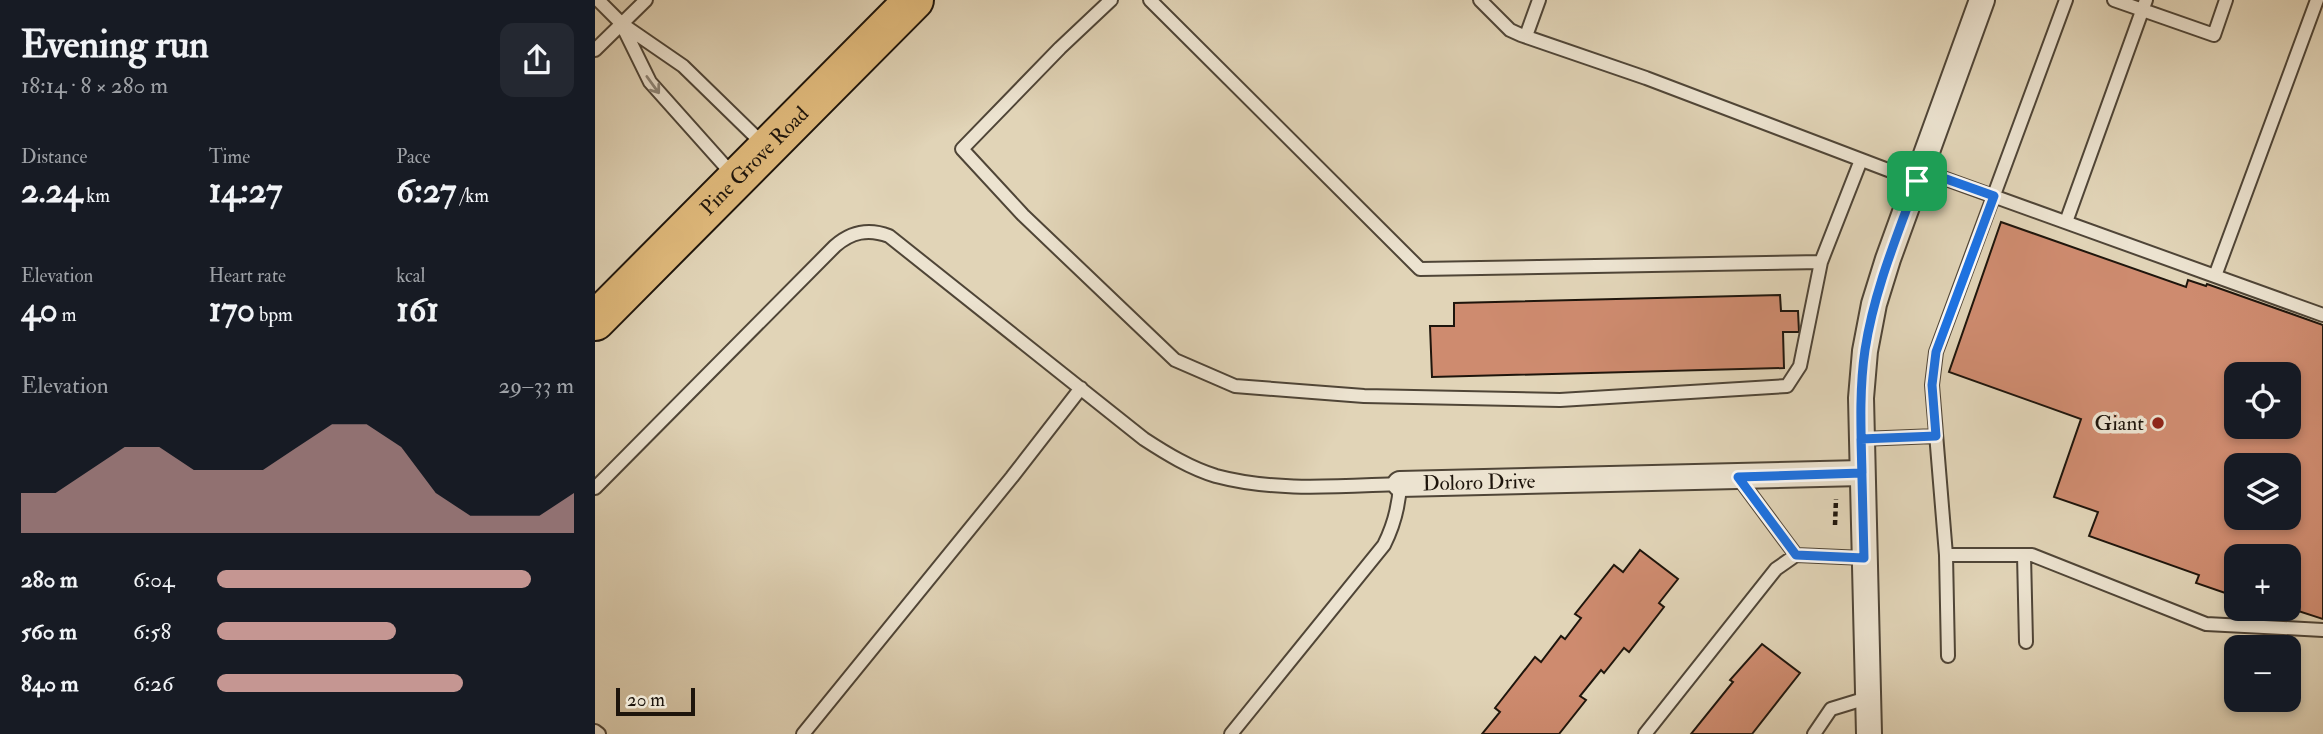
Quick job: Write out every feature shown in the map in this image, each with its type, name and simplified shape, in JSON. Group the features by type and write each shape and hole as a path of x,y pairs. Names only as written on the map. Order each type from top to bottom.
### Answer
{"main road":[{"name":"Pine Grove Road","path":"595,321 913,0"}],"street":[{"path":"1869,734 1861,439 1865,351 1874,304 1982,0"},
{"name":"Doloro Drive","path":"1400,484 1862,473"}],"lane":[{"path":"598,0 622,24 683,66 767,148"},
{"path":"595,50 646,0"},
{"path":"1111,0 1060,48 962,149 1023,215 1175,359 1235,386 1364,396 1560,400 1787,386 1800,366 1821,262 1861,160"},
{"path":"1150,0 1420,269 1821,262"},
{"path":"1480,0 1510,30 1526,36 1861,160 1994,196 2323,316"},
{"path":"1526,36 1539,0"},
{"path":"1948,656 1946,555 1932,385 1936,352 2066,0"},
{"path":"2114,0 2144,5 2214,35 2226,0"},
{"path":"2215,276 2317,0"},
{"path":"2067,222 2144,5"},
{"path":"622,24 650,82 736,179"},
{"path":"595,488 835,246 860,232 878,232 889,236 1144,439 1177,460 1214,475 1279,487 1400,484"},
{"path":"803,734 1081,388"},
{"path":"1861,439 1936,436"},
{"path":"1738,477 1796,555"},
{"name":"Doloro Drive","path":"1231,734 1384,545 1396,516 1400,484"},
{"path":"1645,734 1776,569 1796,555 1864,558"},
{"path":"1946,555 2032,555 2206,624 2323,630"},
{"path":"2024,555 2026,642"},
{"path":"1814,734 1831,709 1867,698"}],"path":[{"path":"1835,526 1836,495"}],"building":[{"name":"Giant","path":"2001,222 2186,287 2188,280 2206,286 2207,284 2323,325 2323,619 2301,612 2301,544 2224,544 2224,593 2196,583 2199,575 2089,536 2098,512 2054,497 2081,419 1949,372"},
{"path":"1780,295 1781,311 1798,311 1799,332 1783,332 1784,368 1432,377 1430,326 1454,326 1454,303"},
{"path":"1640,550 1678,579 1659,603 1664,607 1629,652 1624,648 1604,673 1601,670 1580,696 1586,700 1559,734 1482,734 1500,712 1495,708 1535,657 1541,662 1561,636 1565,639 1581,618 1575,614 1614,565 1623,572"},
{"path":"1762,644 1800,673 1752,734 1691,734 1733,682 1730,680"}],"place":[{"name":"Giant","path":"2158,423"}],"route":[{"path":"1917,181 1874,304 1865,351 1861,398 1861,439 1862,473 1738,477 1796,555 1864,558 1861,439 1936,436 1932,385 1936,352 1994,196 1921,170 1917,181"}]}
